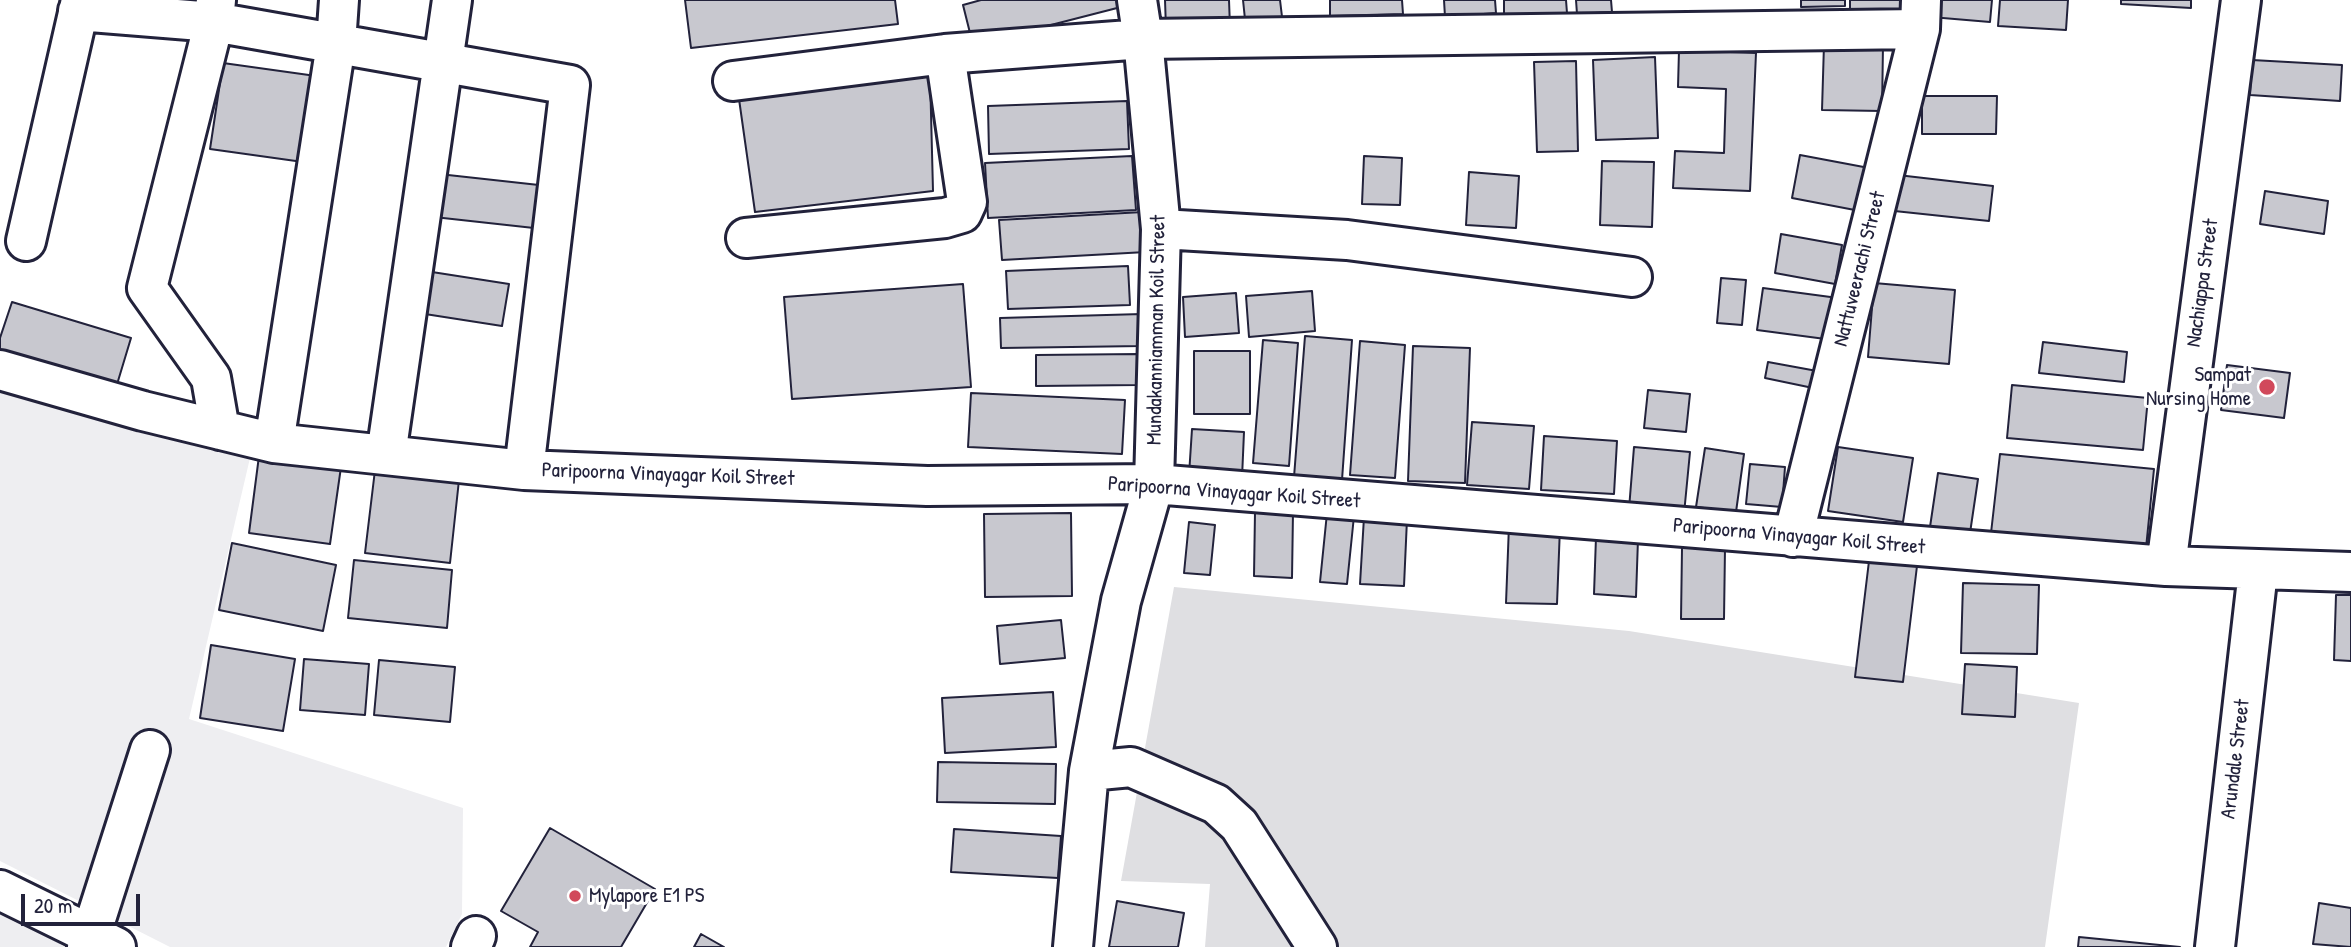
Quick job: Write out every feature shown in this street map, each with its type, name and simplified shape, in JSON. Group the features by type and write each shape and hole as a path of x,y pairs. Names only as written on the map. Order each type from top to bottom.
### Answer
{"street":[{"path":"274,443 336,44 339,0"},
{"path":"386,455 452,0"},
{"name":"Mundakanniamman Koil Street","path":"1073,947 1089,771 1121,601 1154,484 1161,229 1137,0"},
{"name":"Nachiappa Street","path":"2166,566 2241,0"},
{"path":"26,241 80,5 215,11 336,44 570,85 524,470"},
{"path":"215,11 147,288 211,378 220,430"},
{"path":"733,80 946,54 1143,38 1920,15"},
{"name":"Nattuveerachi Street","path":"1793,537 1920,15"},
{"path":"746,238 945,219 962,213 967,202 946,54"},
{"path":"1161,229 1347,240 1632,277"},
{"name":"Paripoorna Vinayagar Koil Street","path":"0,370 143,411 274,443 524,470 927,486 1154,484 2166,566 2351,572"},
{"name":"Arundale Street","path":"2215,947 2258,571"},
{"path":"0,890 98,942 150,750"},
{"path":"1089,771 1131,767 1216,804 1239,825 1317,947"}],"shaded area":[{"path":"0,392 250,458 189,719 463,808 462,914 446,947 170,947 0,861"},
{"path":"1174,587 1629,631 2079,703 2045,947 1205,947 1210,884 1121,881"},
{"path":"2,910 65,947 0,947"}],"building":[{"path":"685,0 895,0 898,24 691,48"},
{"path":"981,0 1119,0 1121,7 973,45 963,5"},
{"path":"1165,0 1229,0 1230,27 1166,29"},
{"path":"1243,0 1280,0 1283,25 1246,29"},
{"path":"1330,0 1402,0 1403,14 1330,16"},
{"path":"1444,0 1495,0 1496,13 1445,17"},
{"path":"1504,0 1566,0 1567,13 1504,16"},
{"path":"1576,0 1611,0 1612,12 1577,14"},
{"path":"1801,0 1845,0 1845,6 1801,7"},
{"path":"1850,0 1915,0 1915,10 1850,10"},
{"path":"1933,0 1992,0 1990,22 1931,17"},
{"path":"2000,0 2068,0 2066,30 1998,26"},
{"path":"2121,0 2191,0 2191,8 2121,4"},
{"path":"1824,44 1883,45 1882,111 1822,110"},
{"path":"1679,50 1756,53 1750,191 1673,188 1675,151 1724,153 1726,89 1678,87"},
{"path":"1655,57 1658,138 1596,140 1593,60"},
{"path":"2252,60 2342,65 2340,101 2250,95"},
{"path":"1576,61 1578,151 1537,152 1534,62"},
{"path":"223,63 316,76 303,162 210,149"},
{"path":"930,74 933,191 755,212 739,99"},
{"path":"1922,96 1997,96 1996,134 1922,134"},
{"path":"1127,101 1129,149 989,154 988,106"},
{"path":"1800,155 1869,168 1860,211 1792,198"},
{"path":"1132,156 1136,210 988,218 985,163"},
{"path":"1364,156 1402,158 1400,205 1362,204"},
{"path":"1602,161 1654,162 1652,227 1600,225"},
{"path":"1469,172 1519,176 1516,228 1466,225"},
{"path":"439,174 548,186 543,229 434,217"},
{"path":"1889,174 1993,186 1989,221 1885,210"},
{"path":"2265,191 2328,201 2324,234 2260,224"},
{"path":"1143,212 1146,252 1002,260 999,220"},
{"path":"1781,234 1842,245 1835,284 1775,273"},
{"path":"1128,266 1130,305 1008,309 1006,271"},
{"path":"432,272 509,284 502,326 425,314"},
{"path":"1721,278 1746,280 1742,325 1717,323"},
{"path":"1874,283 1955,290 1949,364 1868,357"},
{"path":"963,284 971,387 792,399 784,297"},
{"path":"1763,288 1838,298 1833,340 1757,330"},
{"path":"1312,291 1315,331 1249,337 1246,296"},
{"path":"1236,293 1239,333 1185,337 1183,297"},
{"path":"12,302 131,338 115,391 0,356 0,338"},
{"path":"1142,314 1142,346 1001,348 1000,318"},
{"path":"1305,336 1352,340 1342,480 1294,477"},
{"path":"1263,340 1298,343 1289,466 1253,463"},
{"path":"1360,341 1405,345 1395,478 1350,475"},
{"path":"2043,342 2127,352 2124,382 2039,373"},
{"path":"1413,346 1470,348 1465,483 1408,481"},
{"path":"1194,351 1250,351 1250,414 1194,414"},
{"path":"1139,354 1139,385 1036,386 1036,355"},
{"path":"1768,362 1817,371 1813,388 1765,378"},
{"path":"2227,365 2290,373 2284,418 2221,410"},
{"path":"2012,385 2148,398 2143,450 2007,438"},
{"path":"1648,390 1690,394 1686,432 1644,428"},
{"path":"971,393 1125,400 1122,454 968,447"},
{"path":"1472,422 1534,426 1529,489 1467,485"},
{"path":"1192,429 1244,432 1242,478 1189,475"},
{"path":"1544,436 1617,441 1614,494 1541,490"},
{"path":"1634,447 1690,452 1684,514 1629,509"},
{"path":"1838,447 1913,458 1903,522 1828,511"},
{"path":"1705,448 1744,454 1736,512 1696,507"},
{"path":"2000,454 2154,469 2146,548 1991,533"},
{"path":"259,456 341,467 330,544 249,533"},
{"path":"1750,464 1785,467 1782,507 1746,504"},
{"path":"375,470 459,480 450,563 365,553"},
{"path":"1938,473 1978,479 1970,533 1930,527"},
{"path":"1255,512 1293,512 1292,578 1254,576"},
{"path":"1071,513 1072,596 985,597 984,514"},
{"path":"1327,513 1354,516 1347,584 1320,582"},
{"path":"1364,517 1407,519 1404,586 1360,584"},
{"path":"1189,522 1215,525 1210,575 1184,573"},
{"path":"1509,525 1560,527 1557,604 1506,603"},
{"path":"1596,537 1638,539 1636,597 1594,594"},
{"path":"232,543 336,565 323,631 219,610"},
{"path":"1682,548 1725,548 1724,619 1681,619"},
{"path":"354,560 452,570 447,628 348,618"},
{"path":"1869,561 1917,566 1903,682 1855,677"},
{"path":"1963,583 2039,585 2037,654 1961,653"},
{"path":"2336,595 2351,595 2351,661 2334,660"},
{"path":"1061,620 1065,658 1000,664 997,626"},
{"path":"211,645 295,659 283,731 200,718"},
{"path":"304,659 369,664 365,715 300,710"},
{"path":"379,660 455,667 450,722 374,715"},
{"path":"1965,664 2017,667 2015,717 1962,714"},
{"path":"1053,692 1056,747 945,753 942,698"},
{"path":"938,762 1056,764 1055,804 937,802"},
{"path":"550,828 655,889 621,947 530,947 538,932 501,911"},
{"path":"954,829 1061,836 1058,878 951,872"},
{"path":"1117,901 1184,913 1178,947 1109,947"},
{"path":"2319,903 2351,908 2351,947 2313,944"},
{"path":"701,934 724,947 694,947"},
{"path":"2079,937 2180,947 2078,947"}],"place":[{"name":"Sampat Nursing Home","path":"2267,387"},
{"name":"Mylapore E1 PS","path":"575,896"}]}
